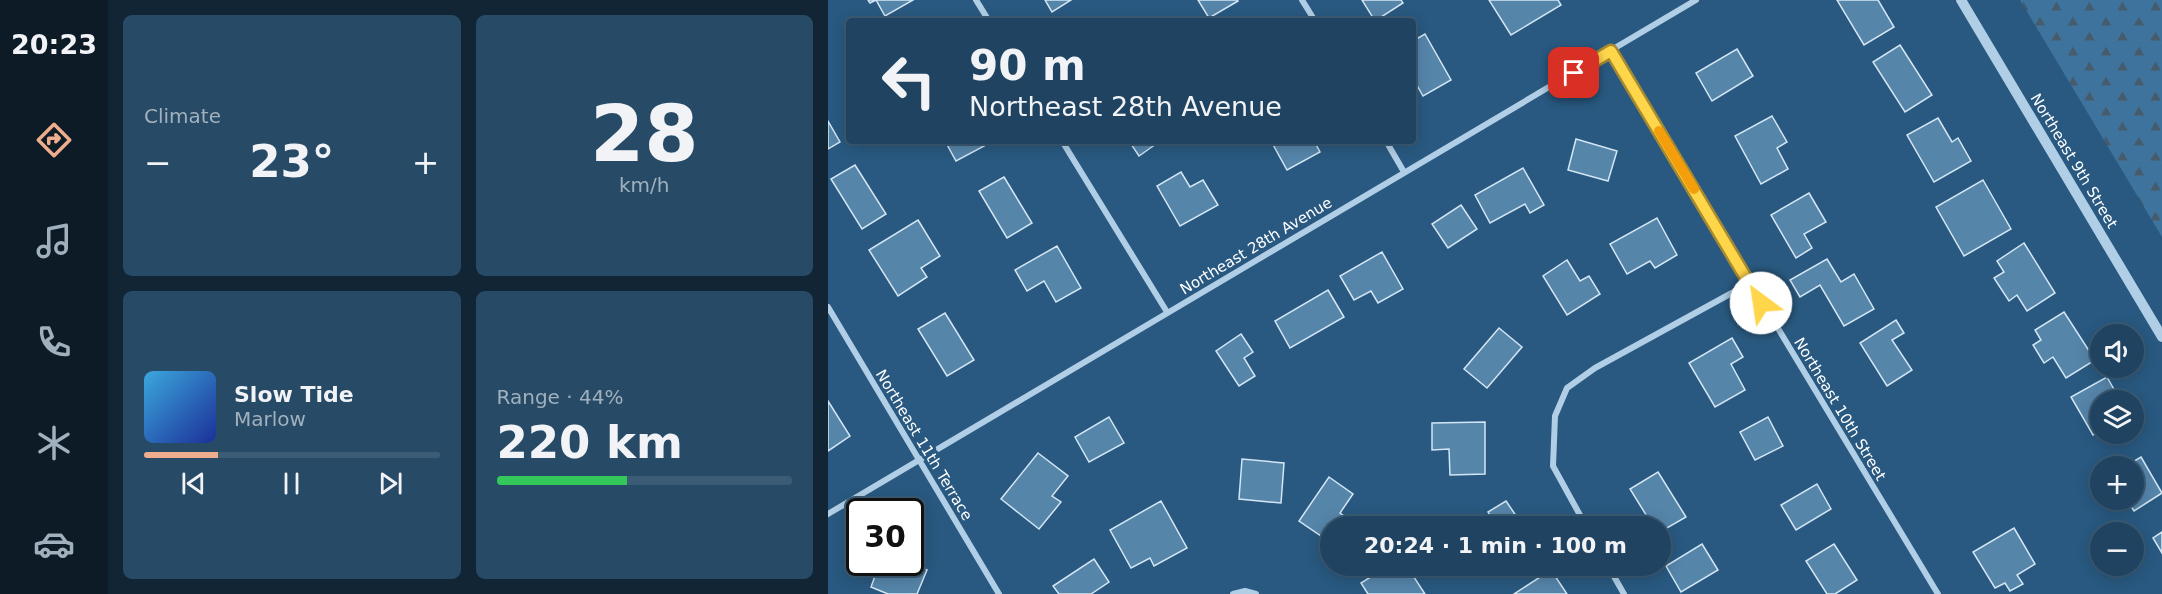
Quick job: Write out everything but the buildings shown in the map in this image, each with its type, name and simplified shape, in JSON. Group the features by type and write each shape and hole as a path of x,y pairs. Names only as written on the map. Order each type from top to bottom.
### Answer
{"street":[{"path":"976,0 987,18"},
{"path":"1302,0 1313,18"},
{"name":"Northeast 28th Avenue","path":"828,514 1696,0"},
{"name":"Northeast 9th Street","path":"1961,0 2162,337"},
{"name":"Northeast 10th Street","path":"1611,51 1938,594"},
{"path":"1064,144 1167,312"},
{"path":"1388,144 1404,172"},
{"path":"1580,516 1553,466 1555,416 1567,388 1594,368 1750,283"},
{"name":"Northeast 11th Terrace","path":"828,307 999,594"},
{"path":"1614,576 1624,594"},
{"path":"1233,594 1245,591 1256,594"}],"green space":[{"path":"2020,0 2162,0 2162,237"}],"slow traffic":[{"path":"1659,131 1694,189"}],"route":[{"path":"1574,73 1611,51 1761,303"}]}
